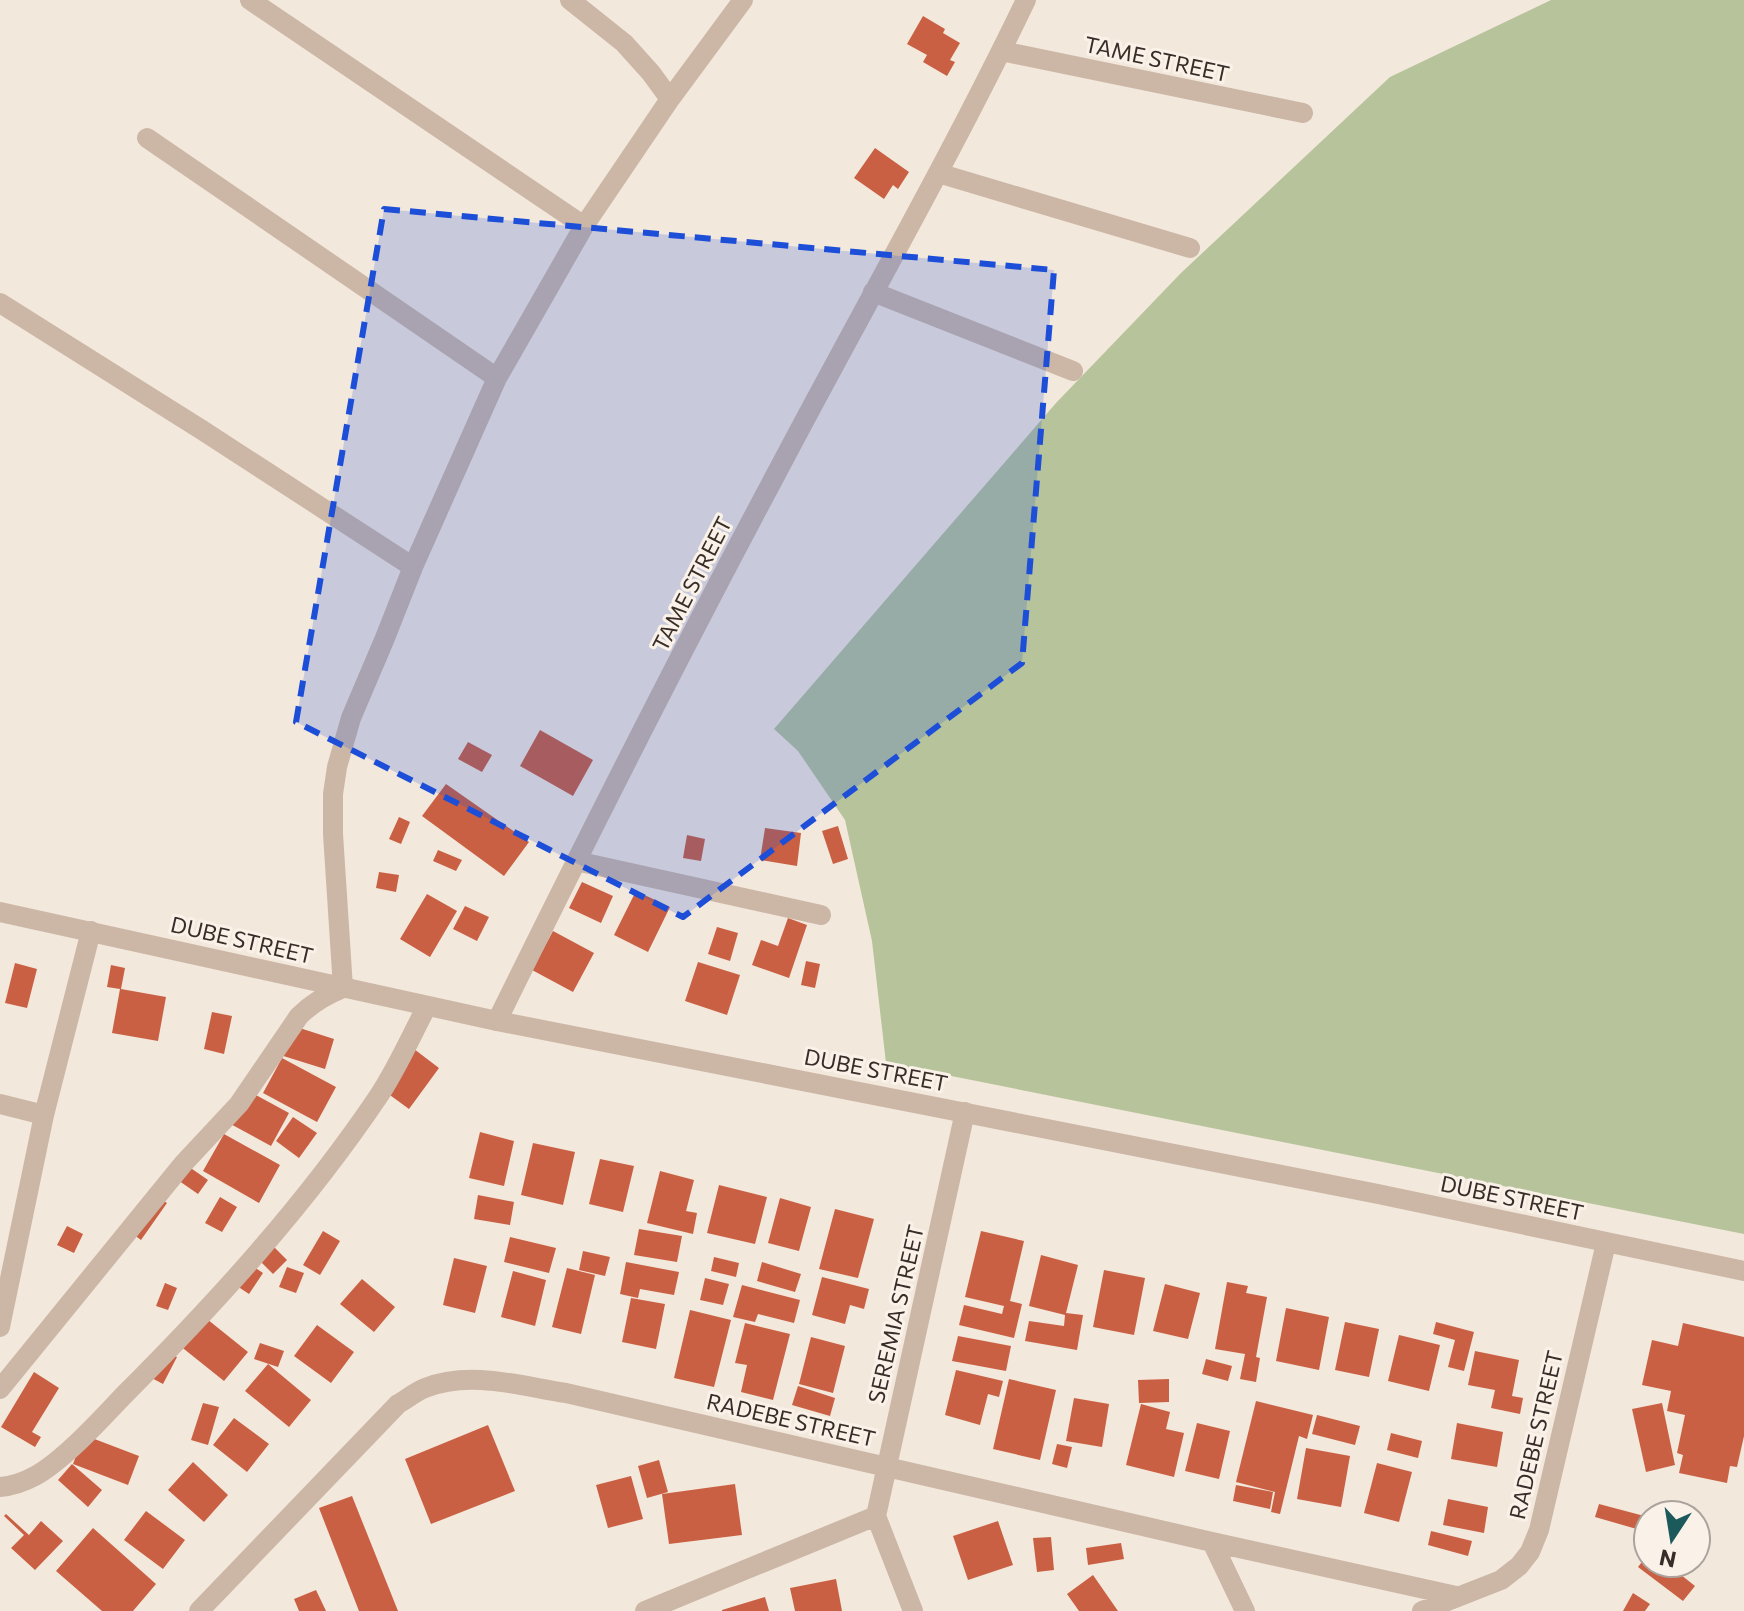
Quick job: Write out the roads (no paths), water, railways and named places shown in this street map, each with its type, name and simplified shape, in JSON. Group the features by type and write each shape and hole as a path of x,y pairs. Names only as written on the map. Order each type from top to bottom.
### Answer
{"street":[{"path":"250,0 584,226"},
{"path":"570,0 624,43 670,99"},
{"path":"0,1389 183,1164 239,1104 299,1016 323,997 343,988 333,794 351,718 413,567 497,378 584,226 670,99 743,0"},
{"name":"TAME STREET","path":"497,1021 773,478 938,173 1026,0"},
{"name":"TAME STREET","path":"1001,51 1303,113"},
{"path":"147,138 497,378"},
{"path":"938,173 1190,248"},
{"path":"873,292 1073,371"},
{"path":"0,303 413,567"},
{"path":"576,861 821,915"},
{"name":"DUBE STREET","path":"0,912 497,1021 1378,1194 1744,1271"},
{"path":"0,1327 8,1247 91,931"},
{"path":"0,1487 11,1486 36,1475 65,1452 181,1338 276,1231 327,1169 380,1094 427,1006"},
{"path":"0,1104 44,1115"},
{"name":"SEREMIA STREET","path":"876,1516 965,1112"},
{"name":"RADEBE STREET","path":"1422,1611 1501,1580 1519,1566 1530,1552 1539,1530 1606,1243"},
{"name":"RADEBE STREET","path":"199,1611 398,1404 422,1389 465,1379 566,1393 1456,1596"},
{"path":"645,1611 876,1516 913,1611"},
{"path":"1212,1542 1245,1611"}]}
